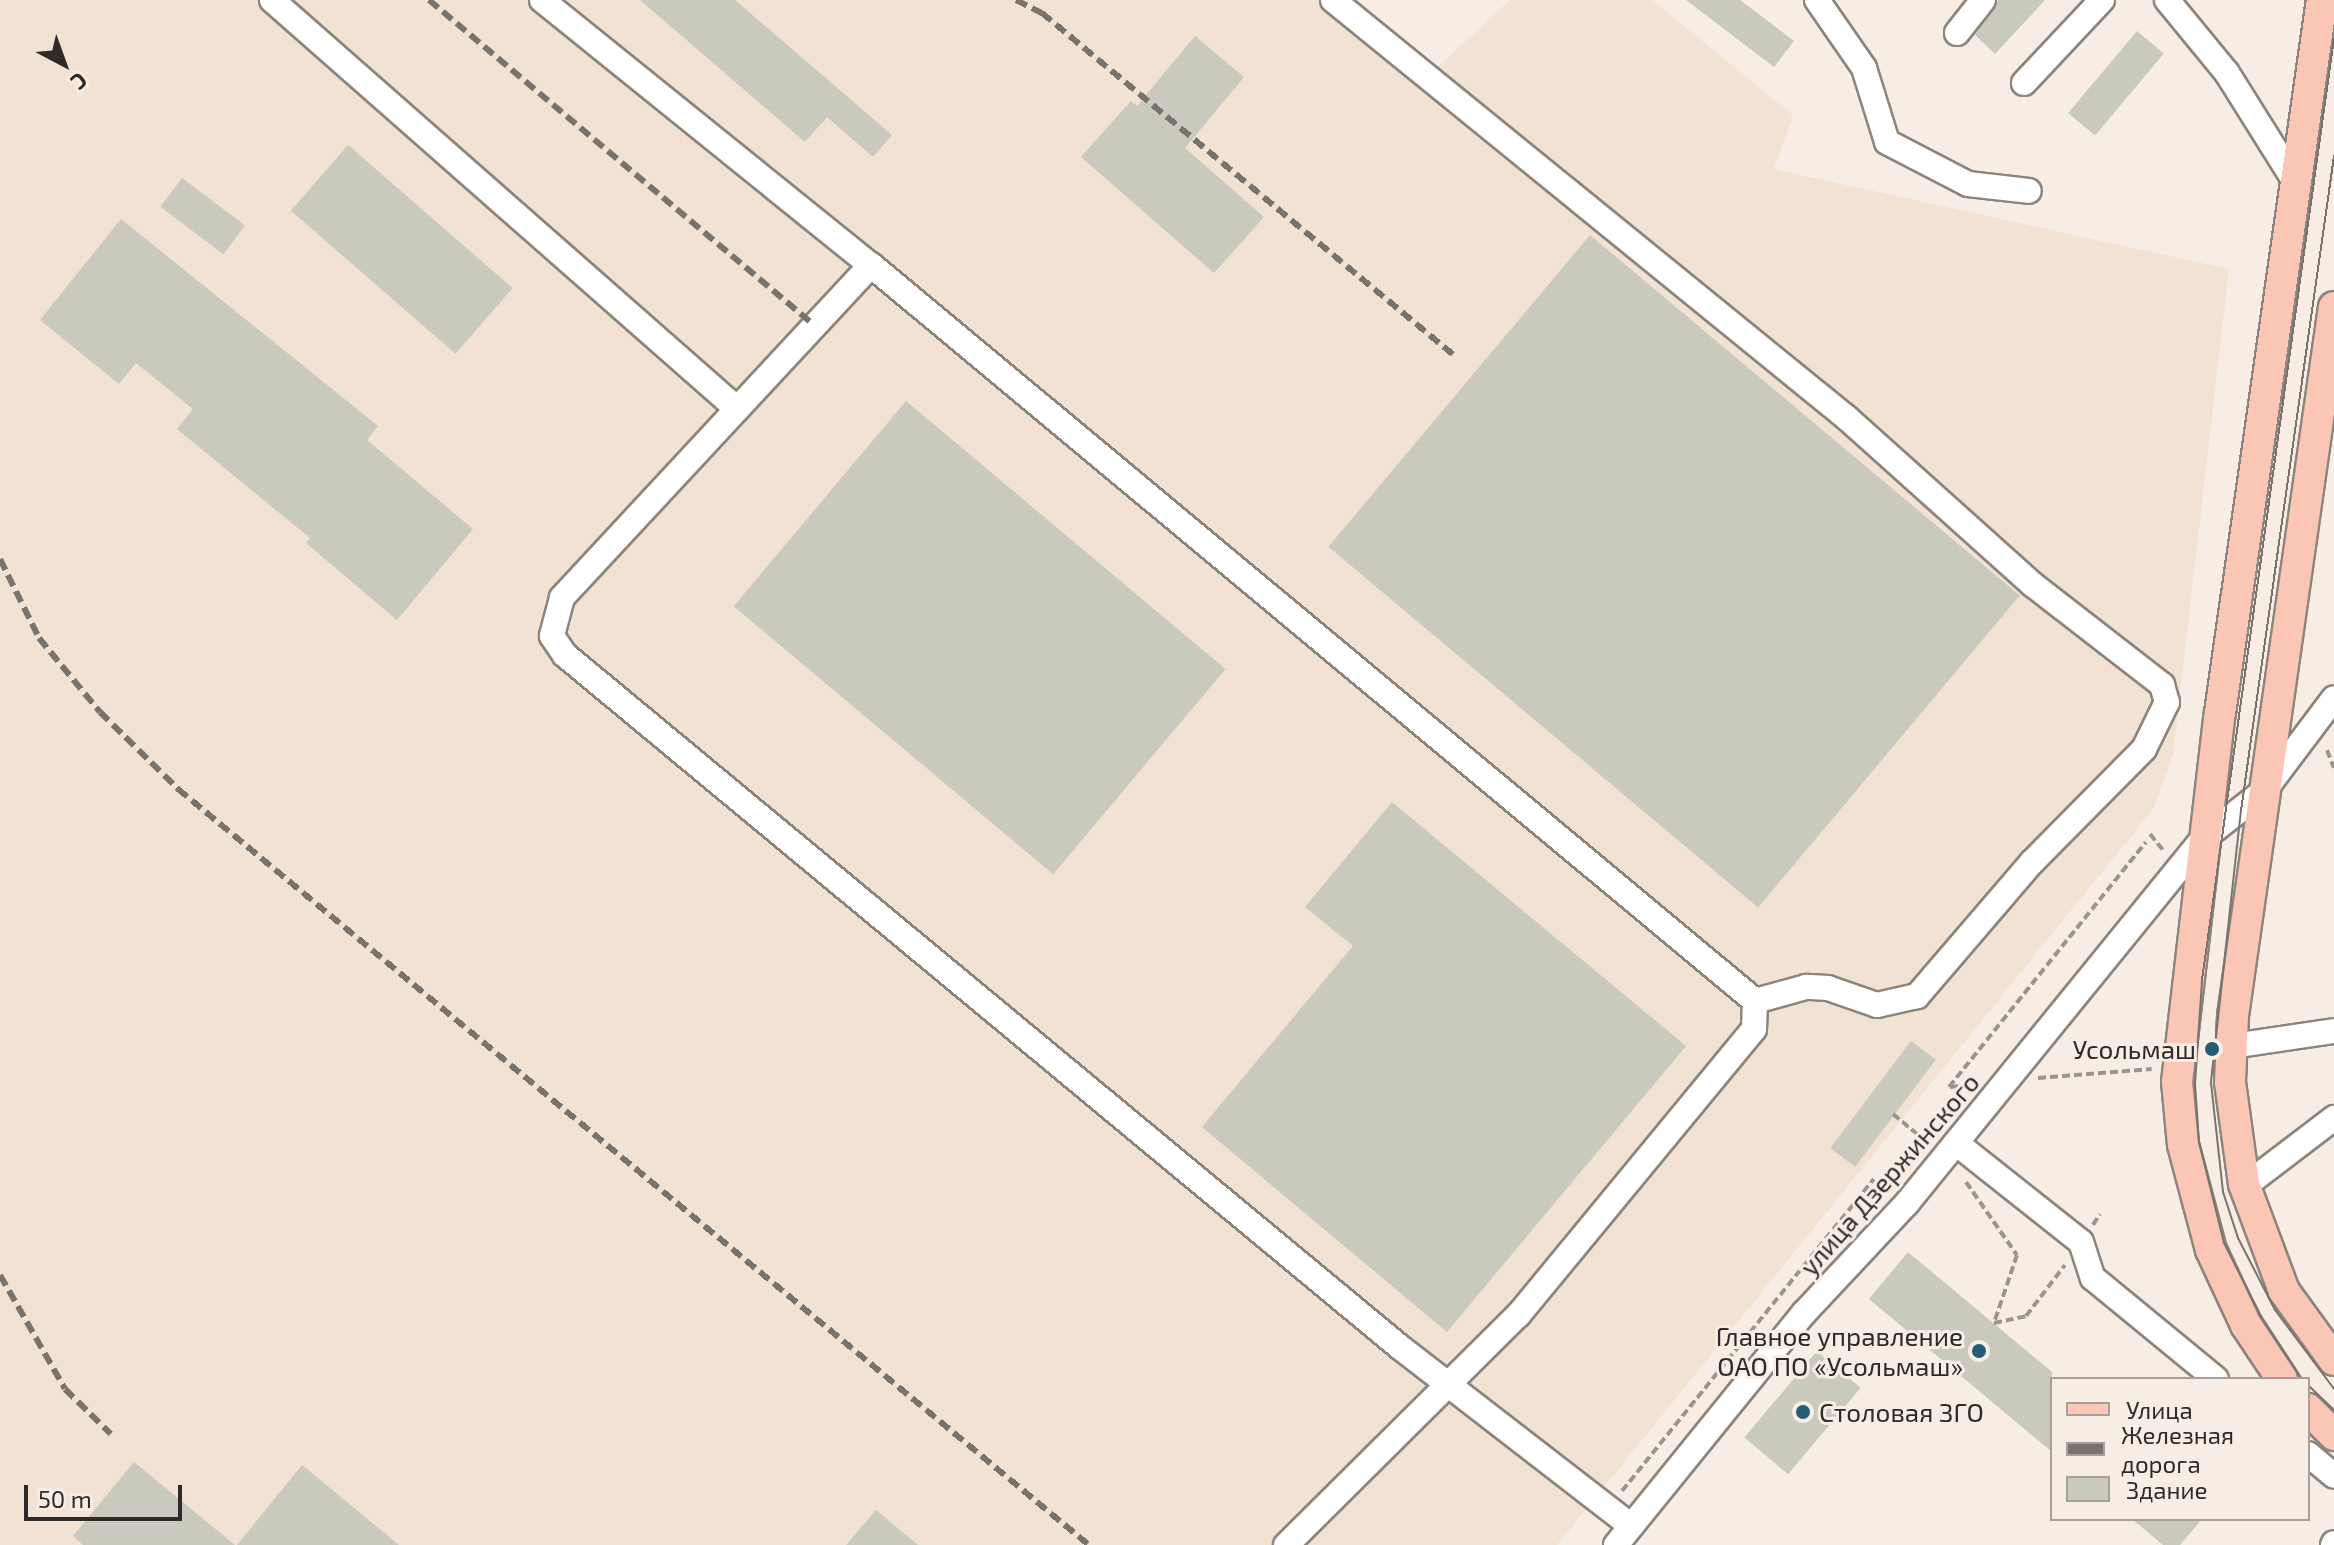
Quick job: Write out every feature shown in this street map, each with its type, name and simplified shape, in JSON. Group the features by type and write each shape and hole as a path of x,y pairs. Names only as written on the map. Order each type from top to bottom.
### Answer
{"main road":[{"path":"2281,1377 2246,1325 2211,1250 2183,1145 2177,1082 2204,838 2322,0"},
{"path":"2334,307 2331,352 2233,1016 2230,1082 2244,1184 2279,1278 2334,1360"},
{"path":"2310,1411 2334,1435"}],"street":[{"path":"272,0 737,409"},
{"path":"542,0 871,265 1755,1001"},
{"path":"1333,0 1835,408 2032,584 2162,685 2167,702 2144,749 2032,862 1917,996 1877,1005 1828,988 1806,987 1755,1001"},
{"path":"1817,0 1864,68 1887,142 1968,184 2029,191"},
{"path":"1957,33 1983,0"},
{"path":"2024,83 2102,0"},
{"path":"2167,0 2227,73 2296,183"},
{"path":"871,265 562,598 552,622 552,636 559,646 1448,1384 1608,1509 1623,1536"},
{"name":"улица Дзержинского","path":"1623,1536 1805,1312 2204,838 2264,791 2334,698"},
{"path":"1286,1545 1518,1315 1754,1029 1755,1001"},
{"path":"2246,1044 2334,1031"},
{"path":"2254,1179 2334,1118"},
{"path":"1944,1146 2081,1242 2093,1278 2214,1377"},
{"path":"2310,1456 2334,1476"}],"path":[{"path":"2327,750 2334,768"},
{"path":"2150,834 2165,852"},
{"path":"1949,1087 2146,842"},
{"path":"2029,1078 2167,1067"},
{"path":"1893,1114 1944,1146"},
{"path":"1608,1509 1874,1179"},
{"path":"1965,1180 2017,1255 1994,1323 2026,1316 2053,1283"}],"shaded area":[{"path":"0,0 1335,0 1428,76 1510,0 1652,0 1793,115 1774,169 2229,269 2173,755 2154,808 1557,1545 0,1545"}],"building":[{"path":"640,0 735,0 892,135 873,157 827,117 805,142"},
{"path":"1686,0 1740,0 1794,41 1774,67"},
{"path":"1998,0 2045,0 1995,54 1975,35"},
{"path":"2137,31 2164,53 2095,135 2068,113"},
{"path":"1195,36 1244,77 1185,148 1264,217 1214,273 1081,157 1131,101 1137,106"},
{"path":"348,145 513,288 455,354 291,211"},
{"path":"182,178 245,226 223,254 160,207"},
{"path":"121,219 378,426 367,440 473,529 397,620 306,543 310,538 177,429 193,409 136,363 119,384 40,320"},
{"path":"1590,235 2020,596 1758,907 1328,547"},
{"path":"906,401 1225,669 1053,874 734,606"},
{"path":"1392,802 1686,1046 1447,1332 1202,1127 1353,946 1305,907"},
{"path":"1911,1041 1936,1060 1855,1167 1830,1148"},
{"name":"Главное управление ОАО ПО «Усольмаш»","path":"1908,1252 2052,1372 2050,1450 1869,1299"},
{"name":"Столовая ЗГО","path":"1817,1351 1861,1388 1788,1474 1744,1438"},
{"path":"134,1462 235,1545 83,1545 73,1536"},
{"path":"302,1465 399,1545 237,1545"},
{"path":"876,1510 918,1545 846,1545"},
{"path":"2134,1521 2200,1521 2180,1545 2163,1545"}],"tram line":[{"path":"2301,1377 2261,1316 2224,1243 2199,1142 2195,1084 2202,980 2334,38"},
{"path":"2334,156 2241,810 2211,1083 2223,1192 2238,1238 2275,1310 2334,1389"},
{"path":"2310,1387 2334,1410"}],"railway":[{"path":"429,0 814,325"},
{"path":"1016,0 1042,13 1456,357"},
{"path":"0,559 39,638 100,712 178,789 1089,1545"},
{"path":"0,1275 65,1389 111,1434"}],"place":[{"name":"Усольмаш","path":"2212,1049"},
{"name":"Главное управление ОАО ПО «Усольмаш»","path":"1979,1351"},
{"name":"Столовая ЗГО","path":"1803,1412"}]}
